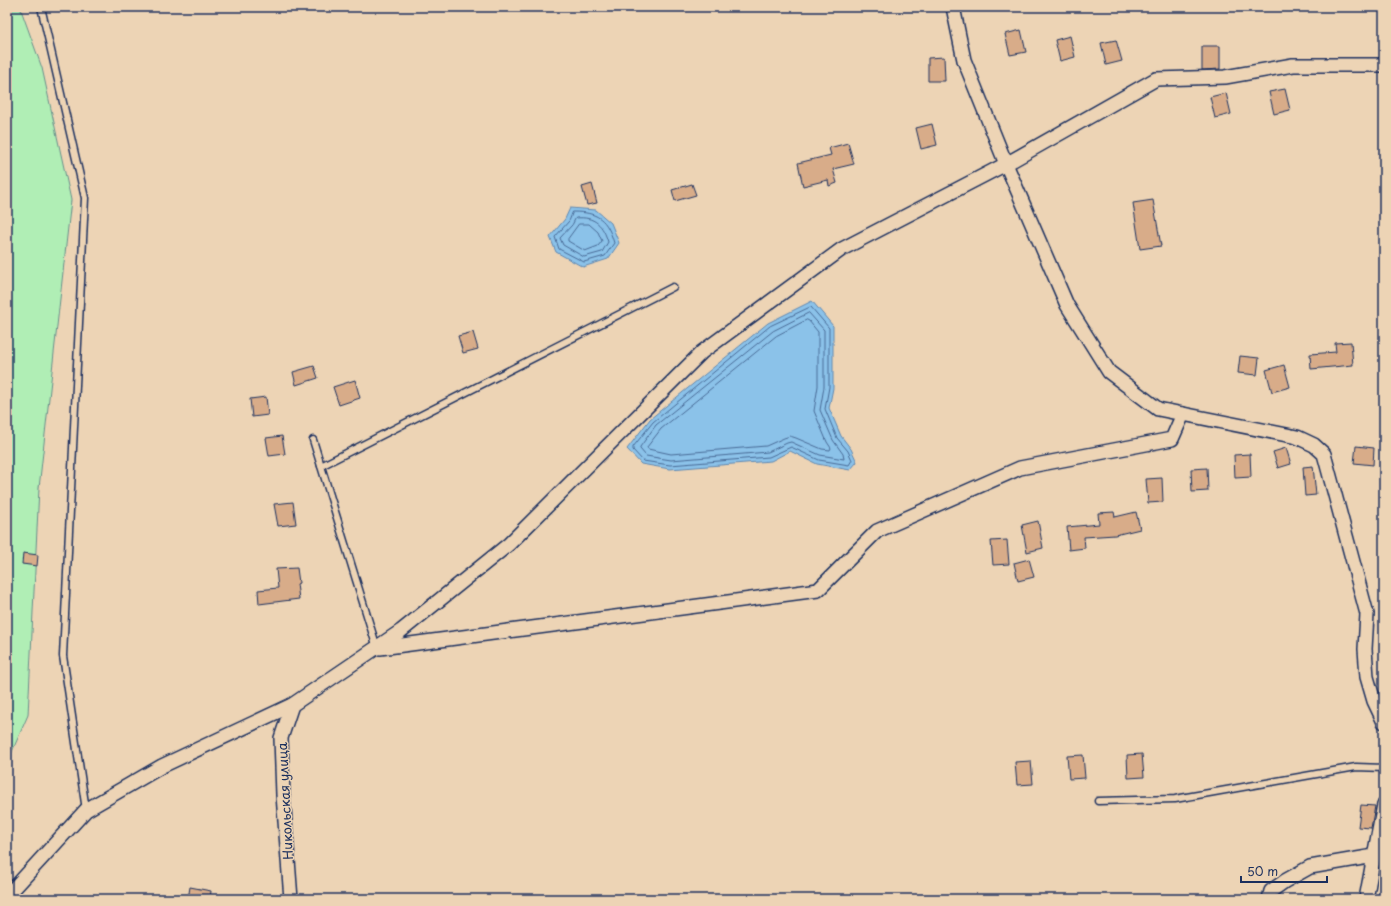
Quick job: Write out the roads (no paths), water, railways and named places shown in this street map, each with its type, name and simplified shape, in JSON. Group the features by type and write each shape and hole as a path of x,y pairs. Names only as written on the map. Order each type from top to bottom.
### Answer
{"street":[{"path":"953,9 964,60 1006,164 1067,305 1109,372 1158,409 1297,437 1314,445 1324,454 1367,614 1365,649 1367,677 1374,701 1384,722"},
{"path":"7,896 86,810 162,766 292,705 401,631 509,544 702,352 842,249 1006,164 1156,79 1225,77 1293,65 1384,66"},
{"path":"376,648 818,590 877,531 1020,468 1172,439 1183,414"},
{"name":"Никольская улица","path":"291,899 283,795 281,738 292,705"},
{"path":"1366,899 1384,805"},
{"path":"1270,895 1285,881 1310,867 1374,856"}],"lane":[{"path":"41,7 85,198 63,656 86,810"},
{"path":"320,466 673,287"},
{"path":"313,440 376,648"},
{"path":"1098,801 1175,799 1356,767 1384,768"}],"water":[{"path":"570,208 596,210 611,223 619,243 608,259 583,267 556,252 550,237 565,219"},
{"path":"812,301 833,326 833,388 829,408 841,436 851,449 857,462 850,470 817,464 790,451 771,461 670,469 641,464 627,449 650,419 768,323"}]}
